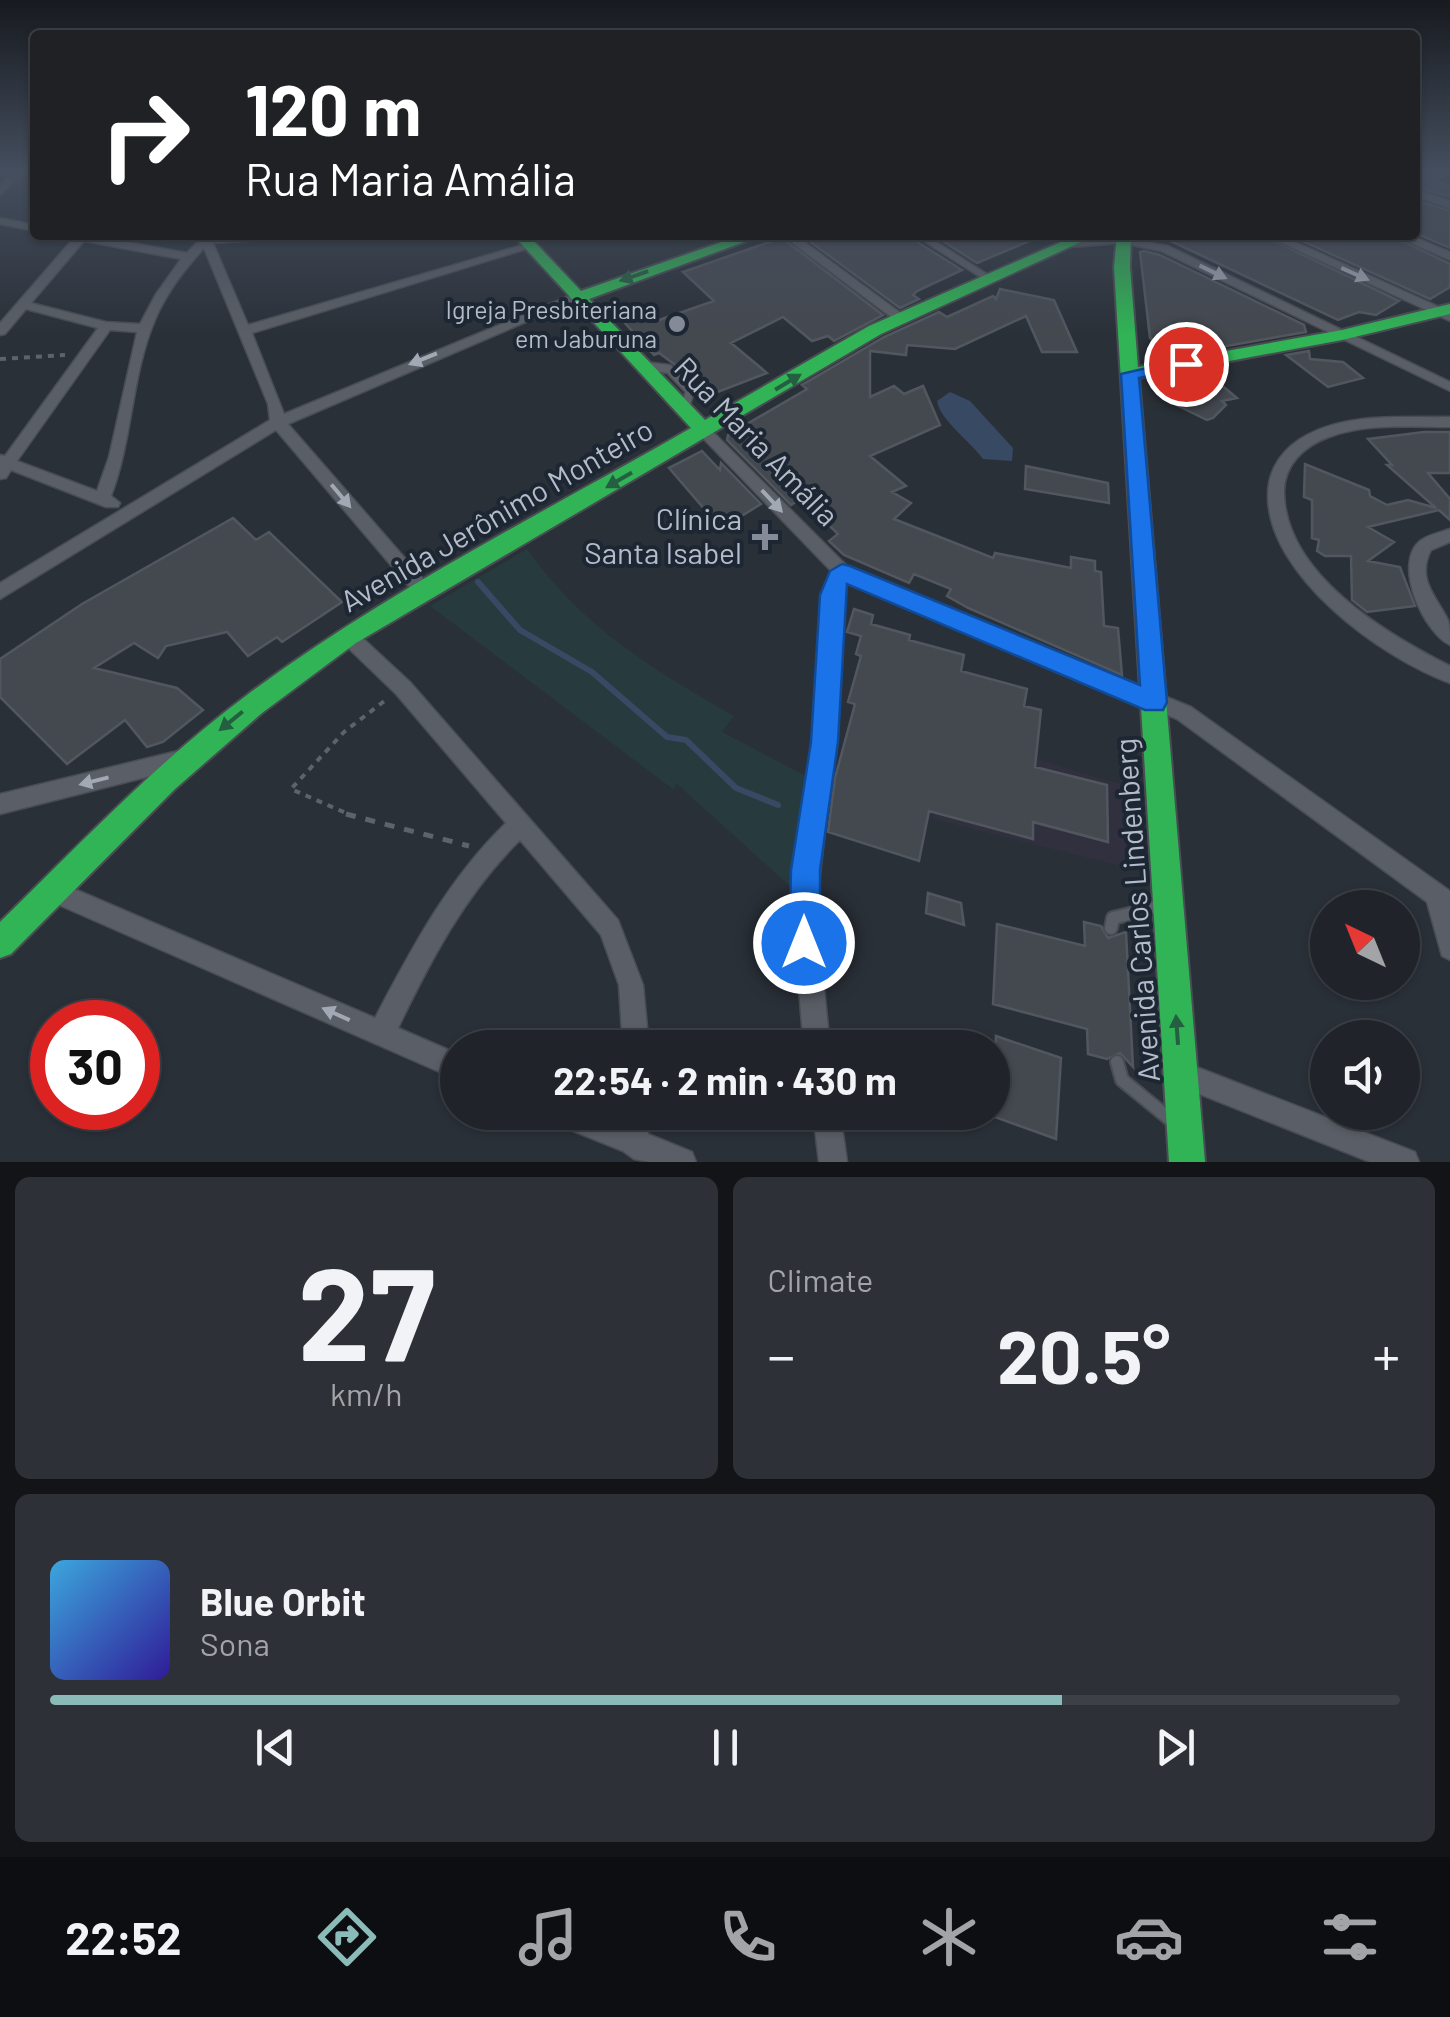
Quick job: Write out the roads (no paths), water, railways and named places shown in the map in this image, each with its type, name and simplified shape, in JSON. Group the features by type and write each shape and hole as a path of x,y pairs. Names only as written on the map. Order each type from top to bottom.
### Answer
{"main road":[{"path":"578,297 742,240"},
{"name":"Avenida Jerônimo Monteiro","path":"0,943 187,758 269,691 348,636 900,317 1080,240"},
{"name":"Avenida Carlos Lindenberg","path":"1123,240 1186,1162"},
{"name":"Rua Maria Amália","path":"525,241 704,431"},
{"path":"1130,374 1447,312"}],"street":[{"path":"0,331 74,240"},
{"path":"98,240 189,257"},
{"path":"102,498 122,442 144,328 202,240"},
{"path":"205,240 278,422 424,592"},
{"path":"795,240 900,317"},
{"path":"1131,240 1164,248 1450,387"},
{"path":"1281,240 1447,312"},
{"path":"1412,240 1450,256"},
{"path":"243,331 525,241"},
{"path":"1,590 278,422 578,297"},
{"path":"21,304 106,326 144,328"},
{"path":"106,326 3,466 102,498 128,511"},
{"path":"1450,422 1356,426 1323,433 1288,456 1275,492 1286,539 1326,591 1391,643 1450,675"},
{"name":"Rua Maria Amália","path":"704,431 842,572 1198,721 1443,901"},
{"path":"1450,535 1425,546 1415,572 1422,594 1450,636"},
{"path":"814,1030 804,908 824,742 832,595 842,572"},
{"path":"348,636 404,688 599,914 619,946 632,984 635,1030"},
{"path":"0,804 187,758"},
{"path":"381,1034 442,914 492,852 521,824"},
{"path":"51,890 440,1059"},
{"path":"1443,901 1450,948"},
{"path":"1180,1074 1406,1162"},
{"path":"602,1130 682,1162"},
{"path":"634,1130 634,1144"},
{"path":"829,1130 833,1162"}],"lane":[{"path":"928,240 990,279"},
{"path":"1111,928 1113,918 1168,904"},
{"path":"1116,1062 1118,1076 1184,1131"}],"water":[{"path":"950,392 970,401 1013,448 1012,461 983,459 950,423 937,401"}],"waterway":[{"path":"478,582 520,630 592,672 667,737 686,740 736,788 778,805"}],"place":[{"name":"Igreja Presbiteriana em Jaburuna","path":"677,324"},
{"name":"Clínica Santa Isabel","path":"765,537"}]}
